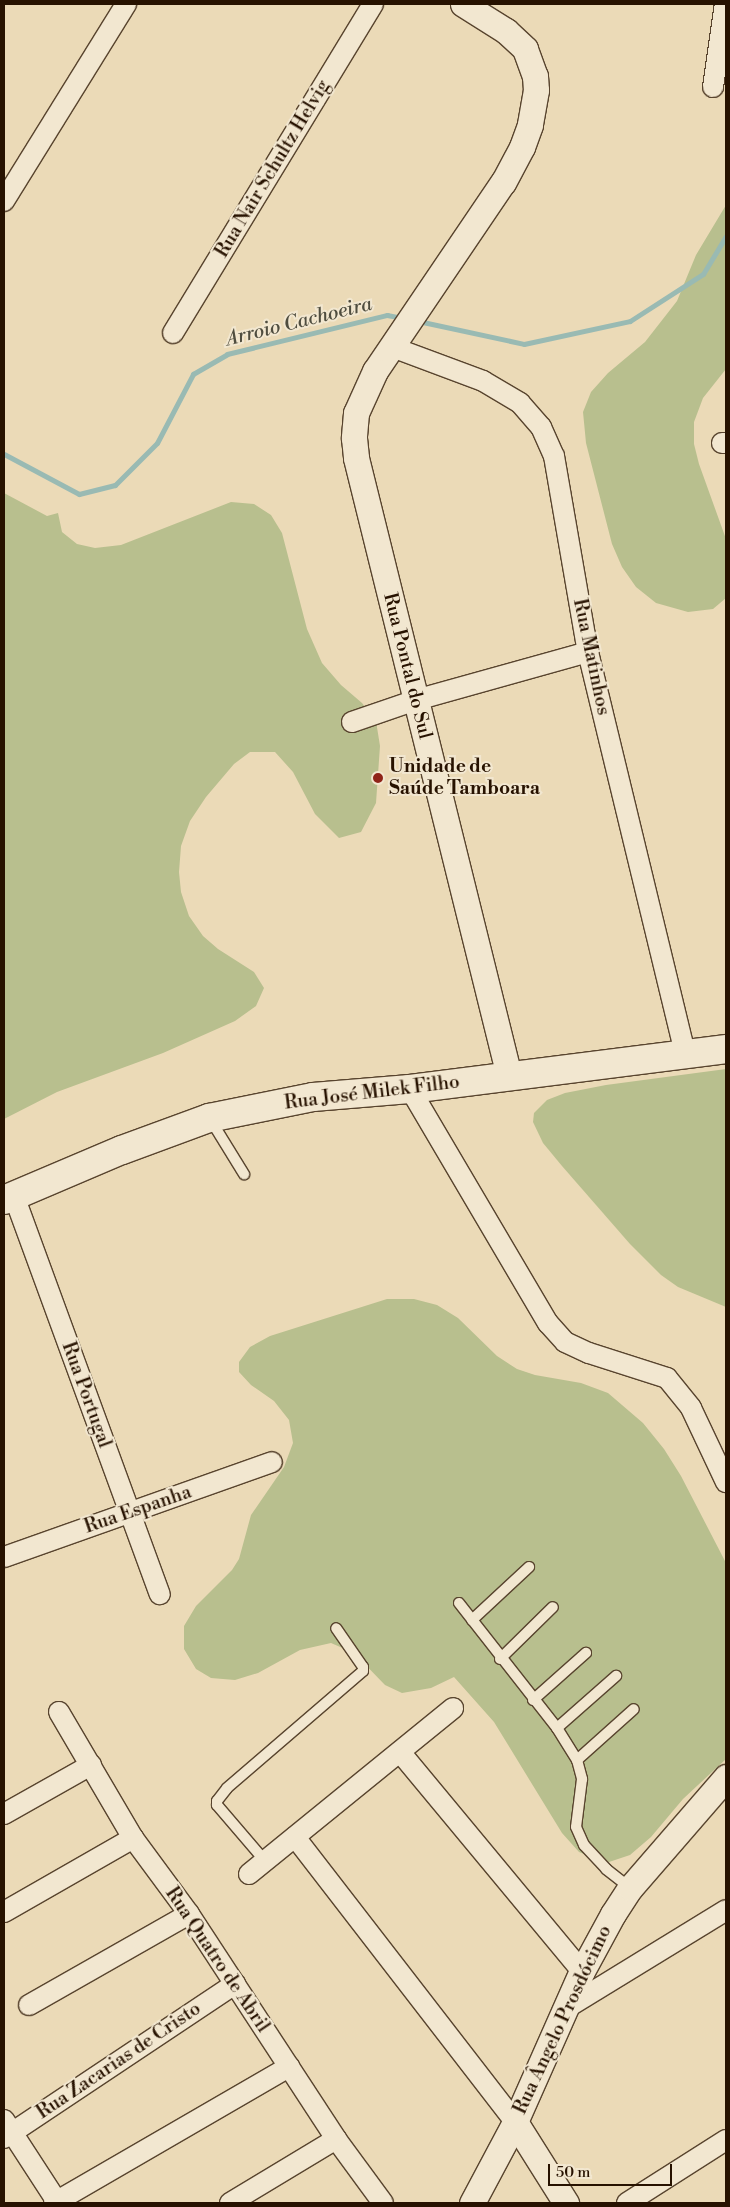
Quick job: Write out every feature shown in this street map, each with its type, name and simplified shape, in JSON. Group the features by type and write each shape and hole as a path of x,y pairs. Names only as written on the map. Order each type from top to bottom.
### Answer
{"main road":[{"name":"Rua José Milek Filho","path":"9,1198 122,1150 209,1118 313,1096 410,1089 726,1049"}],"street":[{"path":"4,201 126,4"},
{"name":"Rua Nair Schultz Helvig","path":"173,333 373,4"},
{"name":"Rua Pontal do Sul","path":"463,4 506,31 525,49 535,76 534,107 527,133 512,166 364,391 356,412 354,438 356,458 509,1076"},
{"path":"713,87 725,4"},
{"name":"Rua Matinhos","path":"392,346 483,381 520,403 541,427 554,456 588,652 685,1054"},
{"path":"352,722 416,700 588,652"},
{"path":"410,1089 548,1322 565,1342 589,1353 667,1378 691,1408 726,1482"},
{"name":"Rua Portugal","path":"9,1198 160,1594"},
{"name":"Rua Espanha","path":"4,1556 129,1514 272,1462"},
{"path":"249,1874 453,1708"},
{"name":"Rua Quatro de Abril","path":"59,1712 132,1838 189,1914 336,2139 383,2203"},
{"path":"400,1752 582,1971"},
{"path":"4,1814 91,1765"},
{"name":"Rua Ângelo Prosdócimo","path":"472,2203 515,2122 568,2007 582,1971 630,1888 726,1777"},
{"path":"295,1837 515,2122 566,2203"},
{"path":"4,1912 132,1838"},
{"path":"568,2007 726,1910"},
{"path":"29,2005 189,1914"},
{"name":"Rua Zacarias de Cristo","path":"7,2130 235,1984"},
{"path":"7,2130 56,2203 289,2067"},
{"path":"230,2203 336,2139"},
{"path":"627,2203 726,2140"}],"lane":[{"path":"209,1118 244,1174"},
{"path":"472,1620 529,1567"},
{"path":"459,1603 500,1659 557,1728 578,1760 582,1779 576,1827 584,1845 606,1869 630,1888"},
{"path":"500,1659 553,1607"},
{"path":"266,1860 218,1805 217,1801 227,1788 363,1671 363,1667 336,1628"},
{"path":"534,1700 586,1653"},
{"path":"557,1728 616,1676"},
{"path":"578,1760 634,1709"}],"green space":[{"path":"726,205 726,369 703,398 694,422 694,444 699,464 726,539 726,598 713,609 688,612 656,603 636,587 622,567 612,544 586,443 583,412 591,392 608,373 645,342 677,301 696,255"},
{"path":"4,493 47,516 58,513 62,532 77,544 95,548 121,545 231,502 254,504 271,515 282,533 307,629 322,663 341,685 362,703 376,721 380,746 376,803 361,832 339,838 315,814 293,772 275,752 250,752 234,764 206,797 190,821 181,846 179,872 181,892 189,916 203,936 218,949 254,972 264,988 256,1006 235,1021 163,1053 57,1092 4,1119"},
{"path":"726,1069 726,1307 678,1287 661,1275 630,1244 562,1166 543,1143 533,1122 534,1113 547,1100 565,1093 606,1085"},
{"path":"387,1299 414,1299 437,1305 458,1318 497,1356 517,1369 535,1375 581,1383 608,1393 643,1423 664,1449 681,1476 726,1563 726,1759 683,1799 651,1837 630,1855 606,1863 579,1852 562,1833 494,1722 454,1677 431,1688 402,1693 385,1685 354,1653 331,1643 300,1650 258,1673 235,1680 211,1678 196,1669 184,1649 184,1626 196,1606 232,1570 239,1559 251,1515 284,1467 293,1443 289,1420 274,1401 251,1385 239,1372 239,1362 250,1347 270,1336"}],"waterway":[{"name":"Arroio Cachoeira","path":"418,321 524,344 630,321 703,274 726,236"},
{"name":"Arroio Cachoeira","path":"4,454 79,494 115,485 157,443 193,374 227,354 387,315 402,318"}],"place":[{"name":"Unidade de Saúde Tamboara","path":"378,778"}]}
